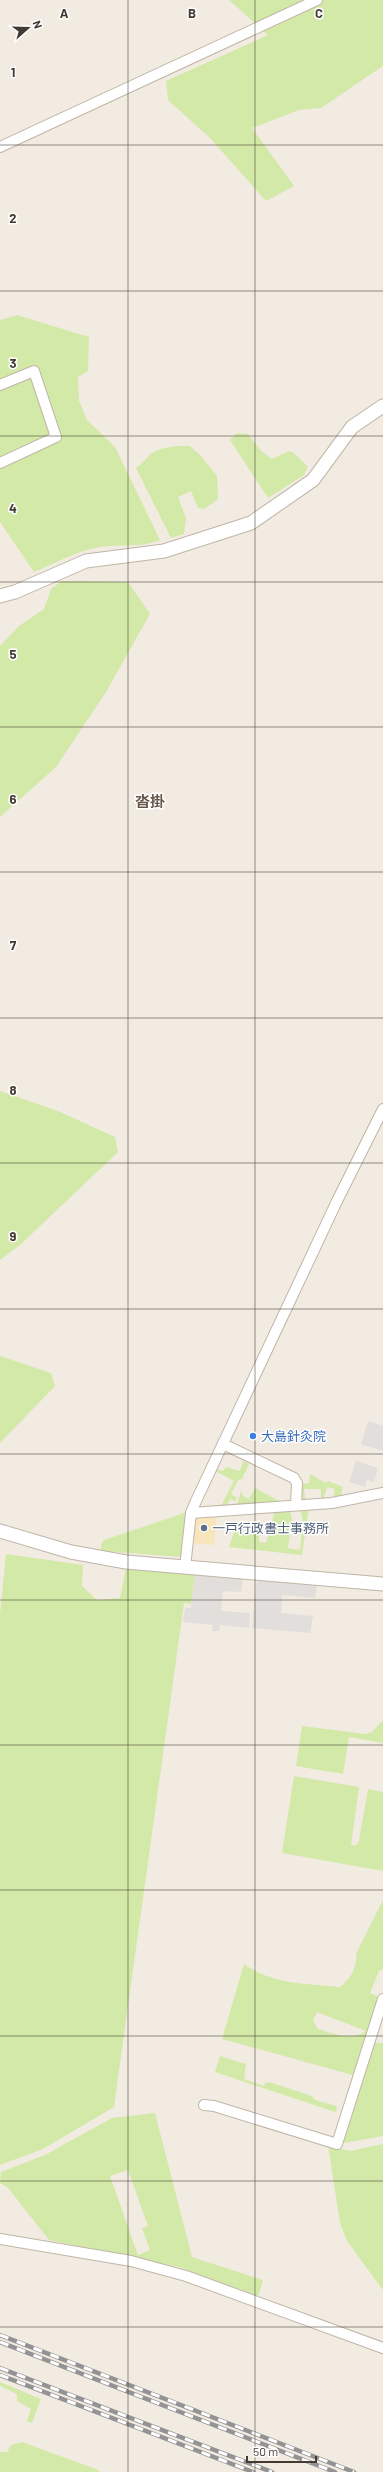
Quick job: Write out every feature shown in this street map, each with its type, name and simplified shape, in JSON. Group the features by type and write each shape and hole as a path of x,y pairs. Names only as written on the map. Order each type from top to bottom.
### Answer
{"street":[{"path":"0,147 317,0"},
{"path":"0,385 34,371 56,437 0,463"},
{"path":"0,596 15,592 86,561 164,551 251,523 313,480 352,427 383,406"},
{"path":"185,1567 191,1513 334,1208 383,1109"},
{"path":"223,1444 294,1478 297,1483 296,1505"},
{"path":"191,1513 332,1503 383,1493"},
{"path":"0,1531 93,1557 185,1567 383,1584"},
{"path":"204,2105 214,2106 337,2144 383,1999"},
{"path":"0,2239 131,2262 186,2276 383,2348"}],"green space":[{"path":"229,0 383,0 383,66 321,108 299,110 252,128 294,186 266,201 210,138 168,100 166,81 268,35"},
{"path":"17,315 89,337 88,371 78,377 79,401 87,420 115,447 160,540 152,543 109,546 84,551 34,572 0,522 0,320"},
{"path":"237,433 248,434 261,451 272,459 289,451 294,453 308,467 304,475 268,498 230,440"},
{"path":"190,446 201,456 217,476 218,499 204,509 198,508 191,491 178,497 186,518 184,534 171,538 136,468 150,454 156,451 171,447"},
{"path":"62,581 128,582 150,614 106,692 56,767 0,817 0,646 19,626 44,609 51,589"},
{"path":"0,1091 58,1111 115,1137 118,1152 20,1245 0,1260"},
{"path":"0,1356 51,1373 55,1386 0,1443"},
{"path":"243,1461 249,1464 242,1479 238,1480 231,1494 237,1498 235,1501 230,1499 227,1505 221,1506 234,1481 215,1471 217,1469 223,1471 226,1467 240,1471"},
{"path":"310,1474 326,1483 328,1481 343,1487 340,1498 333,1499 335,1489 327,1487 323,1500 304,1501 301,1495 302,1484 309,1483","holes":["304,1489 321,1489 321,1498 309,1500 305,1498"]},
{"path":"255,1488 279,1501 237,1505 241,1491 243,1496 249,1499"},
{"path":"309,1508 302,1555 229,1547 234,1532 259,1535 259,1542 266,1543 275,1510 290,1509 292,1520 288,1548 300,1550 303,1521 300,1509"},
{"path":"187,1512 182,1557 101,1551 101,1545 104,1540"},
{"path":"6,1554 83,1565 82,1586 97,1600 120,1598 126,1568 195,1574 191,1604 184,1603 114,2107 43,2149 0,2165 0,1615"},
{"path":"383,1720 383,1743 349,1737 343,1774 296,1766 302,1726 366,1734 372,1732"},
{"path":"294,1776 359,1787 351,1845 356,1845 359,1841 368,1789 383,1792 383,1871 282,1853"},
{"path":"383,1900 383,1969 379,1971 370,1993 379,1997 356,2076 222,2039 244,1964 267,1976 290,1982 340,1987 347,1981 354,1968 356,1963 356,1954","holes":["317,2012 366,2031 354,2036 342,2036 318,2029 313,2021"]},
{"path":"373,2043 383,2043 383,2136 344,2143 343,2140"},
{"path":"220,2056 246,2064 244,2079 264,2086 265,2083 269,2082 312,2096 315,2100 336,2106 337,2110 335,2112 215,2072"},
{"path":"155,2113 192,2257 263,2280 258,2296 179,2267 49,2240 8,2188 0,2183 1,2172 45,2155 112,2118","holes":["128,2170 148,2226 142,2228 150,2250 138,2255 110,2176"]},
{"path":"383,2144 383,2290 347,2241 340,2223 328,2145 350,2151"},
{"path":"0,2382 41,2399 32,2423 27,2421 31,2409 17,2401 17,2394 0,2386"},
{"path":"22,2442 96,2469 100,2472 0,2472 0,2452 7,2452 11,2445"}],"sand":[{"path":"217,1517 214,1545 191,1543 194,1518"}],"shaded area":[{"path":"368,1421 383,1426 383,1451 361,1444"},
{"path":"356,1461 378,1468 374,1482 367,1480 365,1487 349,1482"},
{"path":"195,1574 243,1577 241,1592 223,1591 221,1611 250,1613 249,1628 220,1625 219,1631 212,1631 213,1625 183,1622 185,1608 191,1608"},
{"path":"257,1579 317,1585 315,1598 282,1595 281,1613 313,1616 310,1633 252,1628"}],"railway":[{"path":"0,2335 354,2472"},
{"path":"0,2342 335,2472"},
{"path":"0,2368 272,2472"},
{"path":"0,2375 253,2472"}],"place":[{"name":"大島針灸院","path":"253,1436"},
{"name":"一戸行政書士事務所","path":"204,1528"}],"district":[{"name":"沓掛","path":"150,801"}]}
